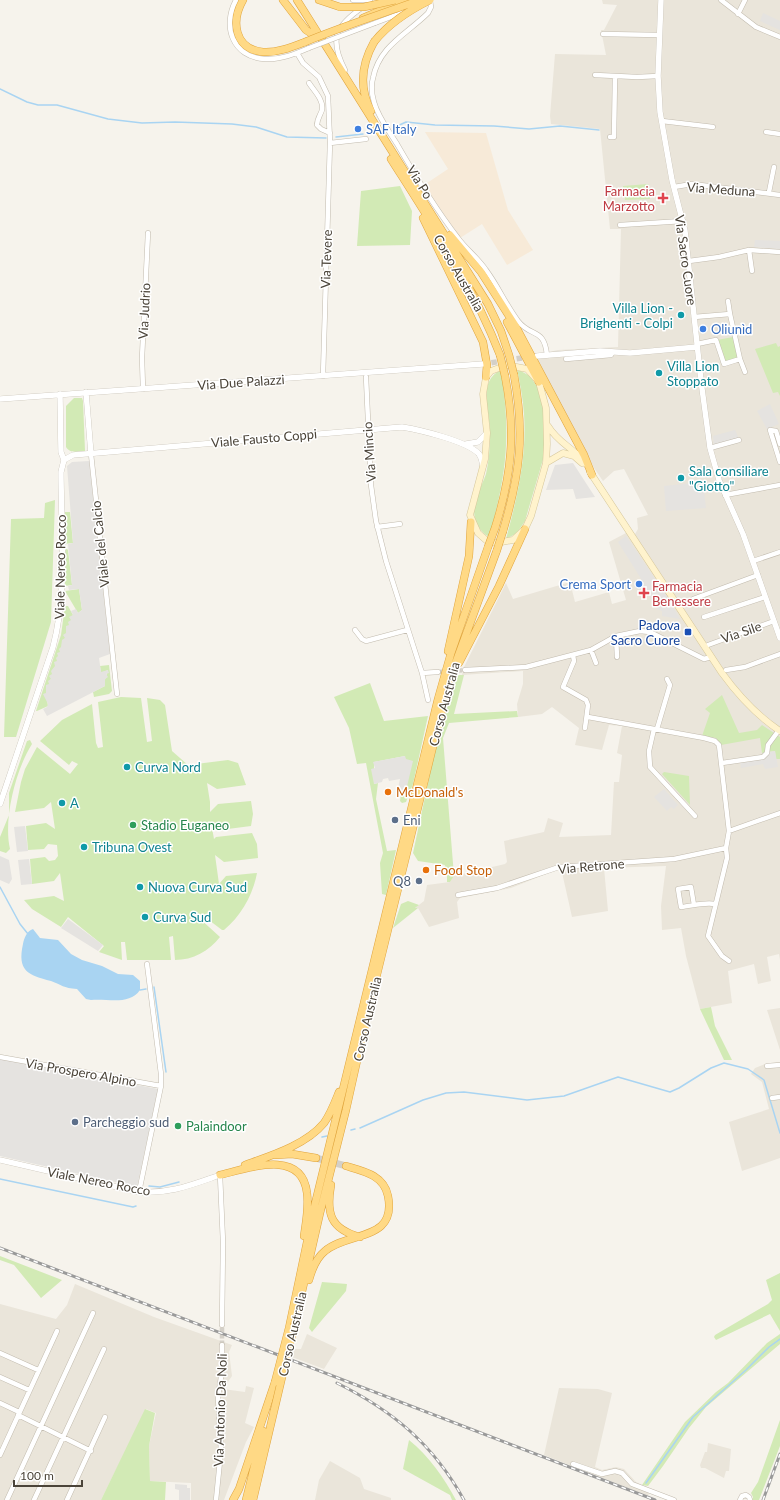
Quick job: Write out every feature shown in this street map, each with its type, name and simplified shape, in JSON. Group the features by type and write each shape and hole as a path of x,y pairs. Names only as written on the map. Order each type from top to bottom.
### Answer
{"highway":[{"path":"283,0 306,30 312,34 291,0"},
{"name":"Via Po","path":"297,0 423,200"},
{"path":"319,0 340,7 364,7 395,0"},
{"path":"241,1 236,17 236,27 241,40 257,51 270,52 305,42 359,20 374,12 406,0"},
{"path":"359,20 376,16 420,0"},
{"path":"396,157 368,105 364,94 363,67 374,42 387,27 398,18 430,0"},
{"name":"Via Po","path":"321,47 407,184"},
{"path":"407,184 483,342 487,365 486,377"},
{"name":"Corso Australia","path":"246,1500 289,1328 315,1204 350,1066 441,674 495,528 506,490 512,449 511,409 500,355 480,308 407,184"},
{"path":"423,200 457,245 481,272 516,327 584,454 592,475"},
{"name":"Corso Australia","path":"253,1500 371,999 444,702 453,668 503,531 514,494 520,456 521,423 514,375 501,331 488,304 423,200"},
{"path":"497,299 539,382"},
{"path":"441,674 468,556 471,522"},
{"path":"444,702 461,658 499,586 525,529"},
{"path":"220,1175 270,1156 306,1138 322,1125 331,1112 350,1066"},
{"path":"346,1110 328,1204 329,1213 337,1226 344,1231 360,1237"},
{"path":"270,1156 292,1154 316,1158"},
{"path":"220,1175 258,1166 281,1165 295,1170 303,1179 307,1188 308,1202 299,1282"},
{"path":"295,1322 312,1272 320,1255 332,1245 375,1231 386,1220 388,1195 383,1183 374,1176 346,1166"},
{"path":"233,1500 239,1489 275,1382"}],"main road":[{"path":"507,365 518,366 527,369 539,382 544,399 547,424 546,463 531,516 525,529 513,540 496,544 487,541 478,533 471,522 470,508 484,469 487,433 483,394 486,377 491,371 498,368 507,365"},
{"path":"547,424 560,441 578,453 711,657 738,694 760,716 779,730"},
{"path":"546,463 563,453 568,454 574,456 592,475"}],"street":[{"path":"353,0 370,0"},
{"path":"350,85 337,50 335,38 346,18 376,0"},
{"path":"241,1 229,16 229,28 233,38 242,50 251,56 263,59 278,58 297,53 402,12 406,0"},
{"name":"Via Po","path":"430,0 431,7 428,13 383,53 372,78 374,101 421,186 459,240 489,274 518,322 526,329 540,335 544,340 548,355"},
{"name":"Via Sacro Cuore","path":"661,0 658,76 662,121 674,187 683,221 689,261 697,346 710,448 718,480 753,561 780,638"},
{"path":"721,0 756,27 780,37"},
{"path":"738,14 745,0"},
{"path":"603,34 659,35"},
{"name":"Via Tevere","path":"297,53 300,59 319,77 325,86 328,96 330,143 323,376"},
{"path":"595,75 658,76"},
{"path":"610,137 614,136 615,76"},
{"path":"309,83 322,103 322,108 317,119 317,125 321,129 330,133"},
{"path":"662,121 690,123 713,127"},
{"path":"766,132 780,134"},
{"path":"330,143 366,139"},
{"name":"Via Meduna","path":"768,192 774,167"},
{"name":"Via Meduna","path":"674,187 692,184 780,194"},
{"path":"620,224 683,221"},
{"name":"Via Judrio","path":"143,389 142,358 148,233"},
{"path":"749,250 752,271"},
{"path":"689,261 719,257 749,250 780,252"},
{"path":"728,301 740,359 745,372"},
{"path":"694,317 730,314"},
{"path":"537,356 600,351 630,353 697,346 716,340 724,364 740,359"},
{"path":"566,359 612,355 613,352"},
{"name":"Via Due Palazzi","path":"0,399 483,364"},
{"name":"Via Mincio","path":"366,377 367,429 371,485 377,527 407,630 422,673 428,700"},
{"name":"Viale del Calcio","path":"86,392 91,454 117,694"},
{"name":"Viale Nereo Rocco","path":"0,804 60,623 62,589 61,472 64,460 61,452 60,394"},
{"name":"Viale Fausto Coppi","path":"64,460 73,455 391,427 413,429 471,447 480,455 484,469"},
{"path":"780,444 776,431 770,430 780,462"},
{"path":"463,444 478,442 487,433"},
{"path":"710,448 739,440"},
{"path":"725,495 780,487"},
{"path":"377,527 400,524"},
{"path":"753,561 780,552"},
{"path":"693,598 758,576"},
{"path":"704,617 765,597"},
{"name":"Via Sile","path":"708,645 774,621"},
{"path":"355,630 362,639 366,641 407,630"},
{"path":"465,670 526,667 591,650 616,636 640,631 650,632 704,659 711,657"},
{"path":"616,636 617,657"},
{"path":"591,650 596,663"},
{"path":"726,670 745,668 780,654"},
{"path":"573,655 574,662 563,687 586,700 588,705 588,717 585,728"},
{"path":"422,673 441,674"},
{"path":"667,679 670,685 648,751 650,767 695,816"},
{"path":"588,717 715,741 719,745 729,831 726,848 727,858 708,936 722,956 729,961"},
{"path":"722,763 763,757 767,754 768,745 779,730"},
{"path":"729,831 780,813"},
{"name":"Via Retrone","path":"458,895 478,893 559,867 674,859 726,848"},
{"path":"694,905 691,887 678,889 681,907 709,903 715,904"},
{"path":"139,1192 161,1086 161,1074 147,964"},
{"name":"Via Prospero Alpino","path":"0,1057 161,1086"},
{"path":"767,1066 780,1065"},
{"path":"772,1098 780,1097"},
{"name":"Viale Nereo Rocco","path":"0,1160 139,1192 168,1192 220,1175"},
{"path":"0,1164 8,1162"},
{"path":"220,1175 223,1242 222,1325"},
{"path":"7,1500 93,1313"},
{"path":"0,1454 56,1330"},
{"name":"Via Antonio Da Noli","path":"216,1500 221,1451 218,1394 222,1370 222,1344"},
{"path":"34,1500 104,1349"},
{"path":"0,1353 38,1370"},
{"path":"0,1377 29,1390"},
{"path":"0,1403 41,1426 91,1451"},
{"path":"67,1500 91,1451 105,1417"},
{"path":"573,1464 602,1474 615,1471 622,1473 632,1484 674,1500"},
{"path":"740,1500 742,1496 746,1495 750,1500"}],"shaded area":[{"path":"602,0 780,0 780,960 779,954 767,957 771,981 758,984 754,964 728,971 732,1003 700,1009 686,956 681,928 662,930 661,906 666,866 604,868 608,911 572,917 561,868 511,888 460,898 457,902 459,918 429,927 418,908 415,908 424,901 427,885 450,882 454,876 505,864 507,862 504,841 544,832 548,818 563,823 559,837 611,835 614,782 619,782 622,755 617,753 622,726 609,725 602,750 575,745 579,728 552,707 542,714 518,717 517,704 523,684 523,671 462,675 464,667 506,583 513,599 570,582 575,602 609,592 612,604 626,600 609,542 626,533 635,534 638,529 637,518 648,515 624,469 614,471 603,481 594,468 535,355 558,350 618,347 621,229 610,229 600,129 551,124 550,116 555,54 606,55 601,30 604,30 617,5 603,4"},
{"path":"763,13 780,21 780,30 760,21"},
{"path":"425,132 486,133 508,210 533,250 507,265 482,224 460,238 424,185 448,169"},
{"path":"755,240 780,241 780,249 754,247"},
{"path":"770,404 779,424 767,429 757,411"},
{"path":"735,430 739,439 714,446 713,436"},
{"path":"89,461 110,654 99,658 101,672 108,670 109,673 106,674 108,677 105,679 105,686 47,716 43,709 47,707 48,704 43,694 46,693 46,685 49,684 48,681 51,679 49,676 52,674 51,671 55,666 54,662 57,661 57,653 60,652 59,649 61,647 62,640 65,638 63,635 66,633 66,626 69,625 68,622 71,620 69,617 73,615 71,611 76,609 78,613 82,610 79,589 69,590 68,586 72,585 68,544 73,543 67,466 72,462"},
{"path":"573,463 595,497 576,499 573,489 546,490 555,465"},
{"path":"703,482 706,508 666,511 664,486"},
{"path":"626,536 666,595 680,619 662,616 662,611 657,609 643,586 645,585 618,542"},
{"path":"775,751 778,767 765,769 763,764 741,768 740,761 763,757 762,753"},
{"path":"405,756 406,759 413,761 405,795 397,793 400,779 389,781 388,778 383,779 382,782 374,784 371,769 375,768 373,762"},
{"path":"664,789 678,805 674,809 671,807 667,811 654,797"},
{"path":"25,826 28,851 17,852 14,827"},
{"path":"0,856 9,860 12,879 9,884 0,880"},
{"path":"29,859 32,884 21,885 18,860"},
{"path":"68,919 103,945 98,951 61,928"},
{"path":"780,1008 780,1050 767,1010"},
{"name":"Parcheggio sud","path":"0,1059 158,1089 137,1187 0,1156"},
{"path":"780,1062 780,1158 742,1171 729,1122 769,1109 762,1082 751,1074 755,1068 765,1064"},
{"path":"75,1284 154,1317 232,1345 229,1352 232,1376 223,1389 245,1392 246,1386 254,1388 245,1423 254,1427 246,1442 224,1500 191,1500 191,1483 150,1481 149,1446 156,1413 146,1409 101,1500 0,1500 0,1304 56,1319 67,1305"},
{"path":"307,1334 337,1348 324,1369 292,1357 294,1349 301,1349"},
{"path":"559,1388 598,1389 612,1393 595,1467 602,1470 616,1467 624,1469 636,1482 650,1489 648,1496 544,1455"},
{"path":"708,1443 731,1449 729,1471 726,1471 724,1478 705,1468 701,1468 700,1465 705,1452 707,1452"},
{"path":"330,1461 360,1478 364,1489 391,1498 391,1500 315,1500 319,1480"},
{"path":"175,1484 187,1485 187,1488 190,1488 190,1500 179,1500 179,1490 175,1489"}],"green space":[{"path":"648,184 650,199 625,200 623,186"},
{"path":"400,186 412,211 410,245 357,246 361,191"},
{"path":"733,337 740,359 724,363 717,340"},
{"path":"776,343 778,347 780,346 780,396 778,392 773,393 755,349"},
{"path":"517,369 530,376 538,388 544,413 544,456 525,521 517,533 506,539 523,462 525,430 524,408"},
{"path":"501,370 506,415 506,454 500,493 489,537 478,526 474,507 476,497 486,474 489,459 490,426 486,399 487,390 493,375"},
{"path":"74,398 82,398 83,401 85,451 70,451 66,447 66,406"},
{"path":"55,500 51,622 16,737 4,737 11,519 44,518 45,503"},
{"path":"65,512 70,512 73,543 64,544"},
{"path":"66,548 68,550 72,585 65,586 64,551"},
{"path":"79,589 82,610 78,613 65,591"},
{"path":"65,606 68,606 73,615 46,693 48,706 36,711 61,635"},
{"path":"109,665 112,691 109,694 94,697 93,692 105,686 104,683 108,670 101,673 100,666"},
{"path":"457,675 464,675 454,714 517,711 518,717 449,723 443,738 454,876 450,882 447,882 447,870 444,869 445,865 418,861 413,853 437,741"},
{"path":"370,683 384,721 428,716 413,784 406,802 402,803 400,801 401,794 404,795 405,756 374,762 374,784 378,783 376,799 387,851 396,850 386,895 382,894 380,863 383,853 366,763 357,764 349,728 334,697"},
{"path":"722,695 739,733 757,730 762,725 780,737 780,759 776,759 775,751 762,753 760,738 721,745 716,738 702,736 710,713 705,709"},
{"name":"Stadio Euganeo","path":"121,697 141,698 147,742 152,741 147,698 160,700 165,705 172,751 188,765 228,760 238,763 246,785 217,789 207,783 210,812 218,804 251,801 253,814 251,826 220,830 212,828 214,839 216,837 252,833 257,844 258,858 224,862 215,855 219,884 226,876 257,873 253,889 241,912 224,930 201,914 198,917 220,937 216,942 200,954 182,960 175,960 173,936 169,937 171,960 127,960 125,942 121,942 122,960 99,952 104,946 68,917 61,927 32,909 24,900 54,896 64,901 60,873 54,881 32,884 30,859 45,857 49,861 55,860 58,856 57,845 48,844 44,849 28,850 26,826 46,823 55,829 51,802 44,808 15,812 25,769 37,747 70,774 78,764 72,761 69,765 40,741 62,720 92,704 96,743 98,748 103,747 98,702"},
{"path":"30,740 32,744 26,754 12,795 8,823 10,849 6,853 0,851 0,837 9,815 9,793 27,741"},
{"path":"664,772 689,776 690,805 662,774"},
{"path":"408,901 419,905 415,908 418,908 393,928 401,904"},
{"path":"711,1007 715,1026 732,1060 724,1060 700,1009"},
{"path":"0,1256 62,1280 41,1298 14,1265 0,1260"},
{"path":"780,1273 780,1331 770,1314 716,1340 714,1337 715,1335 768,1304 772,1300 766,1280"},
{"path":"322,1282 347,1284 346,1291 312,1332 309,1328"},
{"path":"780,1334 780,1344 706,1407 689,1428 648,1486 642,1485 685,1422 716,1392 728,1383 767,1343"},
{"path":"145,1409 155,1413 149,1446 150,1481 166,1482 165,1500 101,1500"},
{"path":"780,1420 780,1446 759,1500 752,1500 753,1497 751,1493 758,1482"},
{"path":"409,1440 436,1468 456,1500 452,1500 450,1495 403,1469"}],"water":[{"path":"33,929 40,938 58,940 71,954 82,960 102,966 118,974 133,975 140,981 140,990 135,995 124,1000 91,1000 86,999 77,989 72,989 30,974 23,966 22,953 25,937 29,931"}],"waterway":[{"path":"0,89 27,102 38,105 57,105 108,119 142,123 175,122 232,124 256,127 287,137 326,138"},
{"path":"393,128 406,122 435,125 494,126 529,129 560,126 599,130"},
{"path":"336,137 363,134"},
{"path":"0,887 20,924 28,934"},
{"path":"154,987 166,1072"},
{"path":"140,990 146,989"},
{"path":"360,1128 423,1100 446,1093 464,1092 527,1100 564,1096 618,1077 670,1092 711,1068 724,1063 748,1069 764,1080 780,1133"},
{"path":"351,1130 355,1129"},
{"path":"322,1137 327,1136"},
{"path":"0,1179 133,1207 136,1206"},
{"path":"149,1186 160,1187 179,1182"},
{"path":"646,1483 693,1417 746,1370 769,1347 780,1339"}],"tunnel":[{"path":"483,364 528,357"},
{"path":"438,672 465,670"},
{"path":"316,1158 346,1166"},
{"path":"222,1325 222,1345"}],"railway":[{"path":"0,1248 655,1500"},
{"path":"337,1383 376,1405 410,1431 439,1462 464,1500"},
{"path":"763,1500 780,1454"}],"place":[{"name":"SAF Italy","path":"358,129"},
{"name":"Farmacia Marzotto","path":"663,198"},
{"name":"Villa Lion - Brighenti - Colpi","path":"681,315"},
{"name":"Oliunìd","path":"703,329"},
{"name":"Villa Lion Stoppato","path":"659,373"},
{"name":"Sala consiliare \"Giotto\"","path":"681,478"},
{"name":"Crema Sport","path":"639,584"},
{"name":"Farmacia Benessere","path":"644,593"},
{"name":"Padova Sacro Cuore","path":"688,632"},
{"name":"Curva Nord","path":"127,767"},
{"name":"McDonald's","path":"388,792"},
{"name":"A","path":"62,803"},
{"name":"Eni","path":"395,820"},
{"name":"Stadio Euganeo","path":"133,825"},
{"name":"Tribuna Ovest","path":"84,847"},
{"name":"Food Stop","path":"426,870"},
{"name":"Q8","path":"419,881"},
{"name":"Nuova Curva Sud","path":"140,887"},
{"name":"Curva Sud","path":"145,917"},
{"name":"Parcheggio sud","path":"75,1122"},
{"name":"Palaindoor","path":"178,1126"}]}
